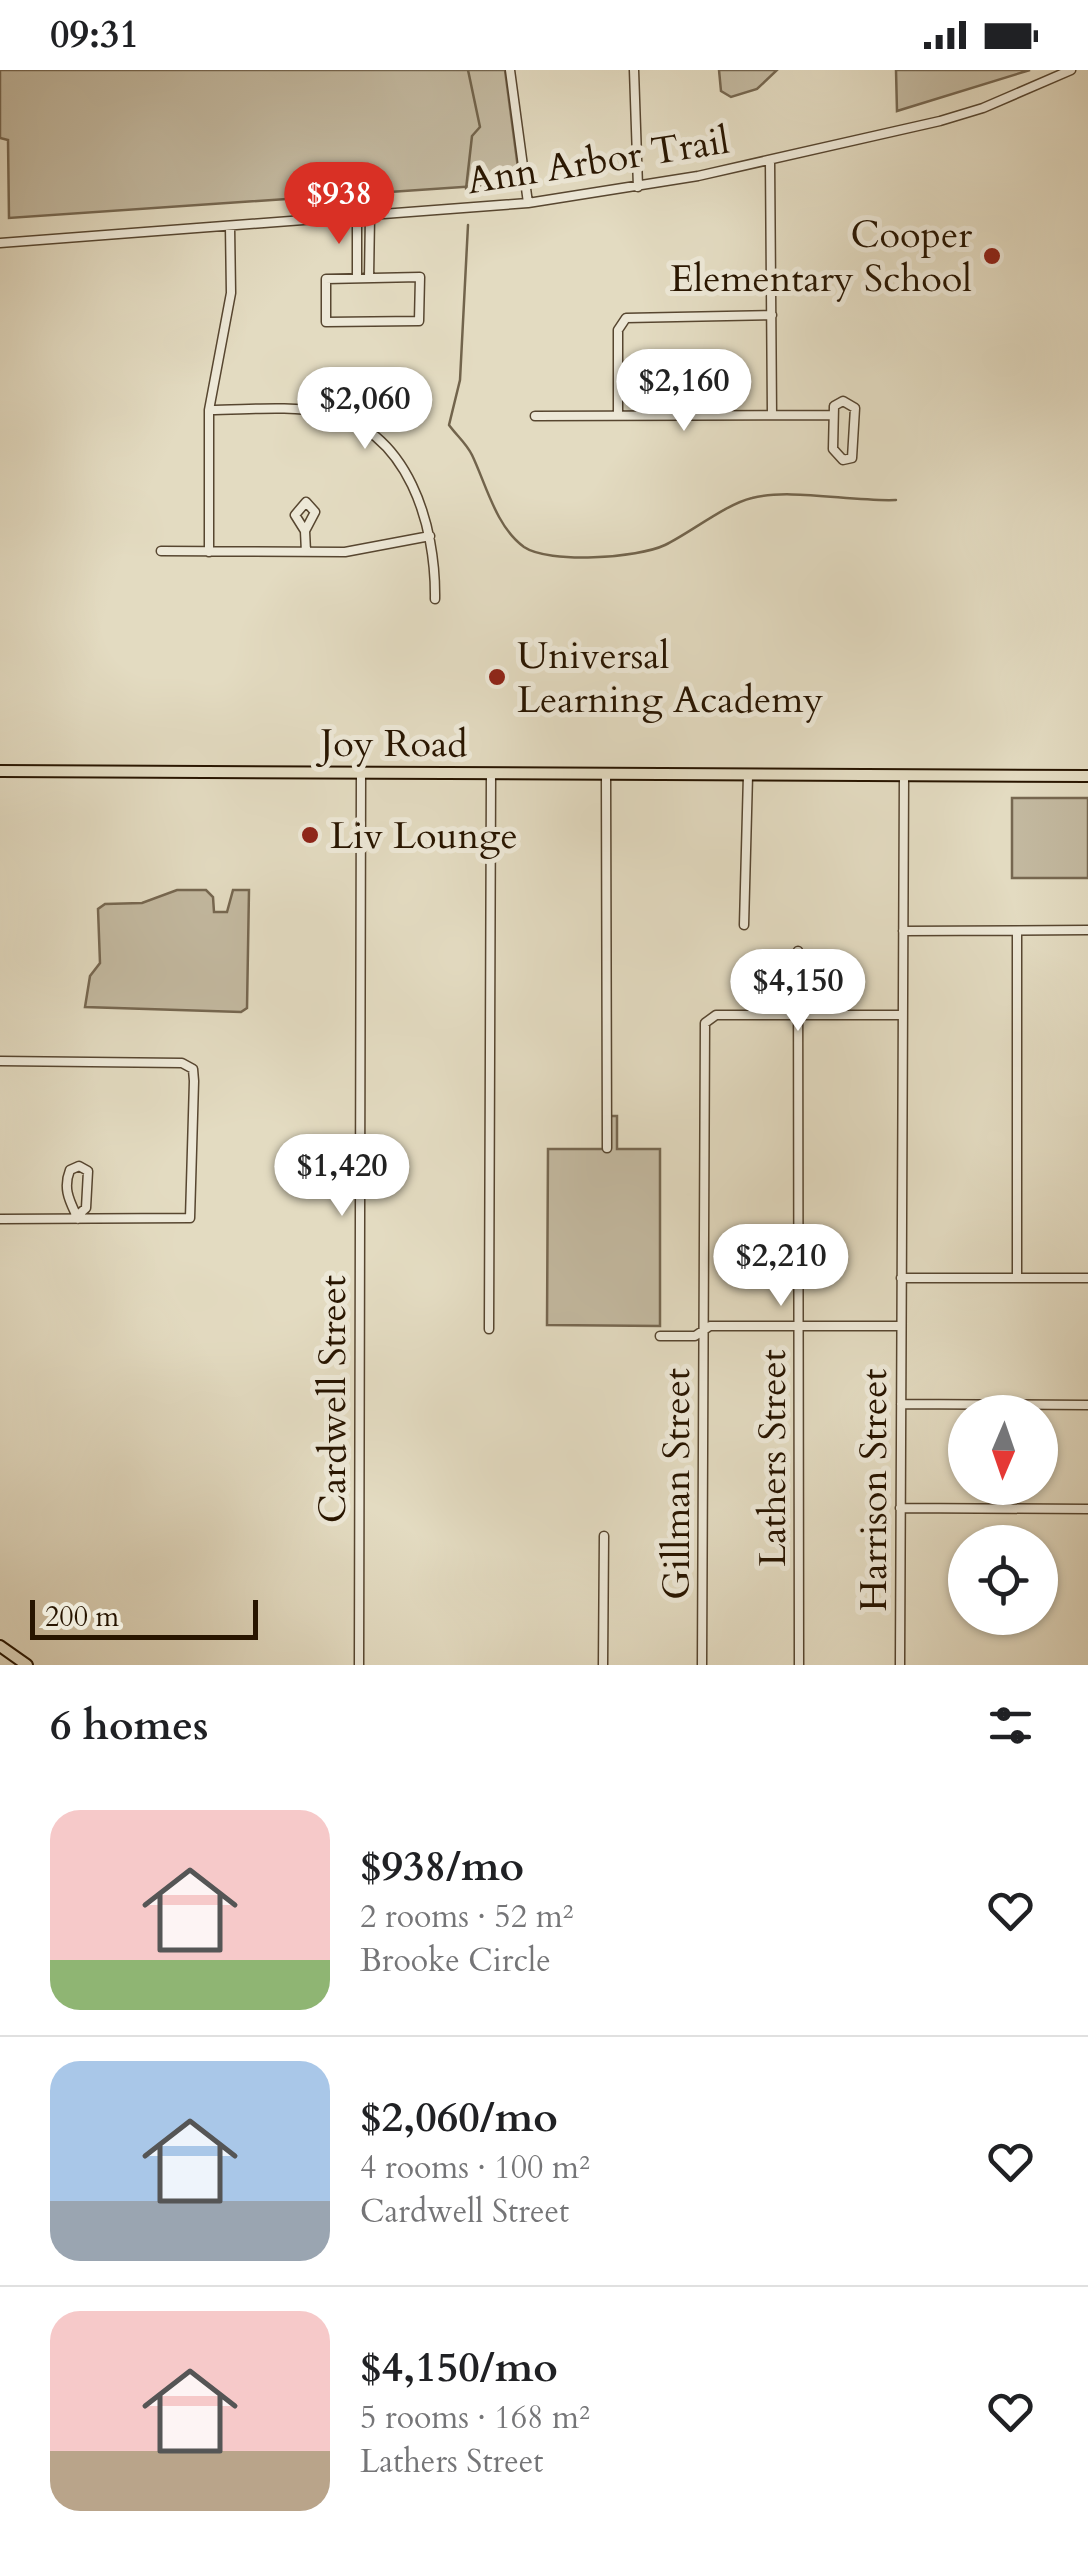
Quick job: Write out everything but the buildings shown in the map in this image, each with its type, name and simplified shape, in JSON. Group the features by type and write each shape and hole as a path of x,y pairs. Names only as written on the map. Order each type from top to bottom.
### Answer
{"main road":[{"name":"Joy Road","path":"0,771 1088,776"},
{"path":"0,1646 27,1665"}],"street":[{"path":"510,70 528,203"},
{"path":"634,70 638,187"},
{"name":"Ann Arbor Trail","path":"0,243 528,203 638,187 770,160 983,108 1072,70"},
{"path":"770,160 772,415"},
{"path":"357,216 358,278"},
{"path":"369,278 370,216"},
{"path":"208,552 209,410 231,292 230,226"},
{"path":"420,277 419,321 326,322 326,279 369,278 420,277"},
{"path":"618,415 618,330 626,318 772,316"},
{"path":"843,401 855,408 856,450 848,460 834,454 832,415 834,406 843,401"},
{"path":"209,410 314,411 358,424 384,443 402,467 430,536 436,599"},
{"path":"535,416 832,415"},
{"path":"306,531 306,552"},
{"path":"161,551 370,550 430,536"},
{"name":"Cardwell Street","path":"359,1665 361,773"},
{"path":"489,1329 491,774"},
{"path":"606,774 606,1148"},
{"path":"744,926 748,775"},
{"name":"Harrison Street","path":"900,1665 904,776"},
{"path":"903,931 1088,930"},
{"path":"1017,1278 1018,931"},
{"name":"Lathers Street","path":"798,951 799,1665"},
{"path":"801,1015 902,1015"},
{"name":"Gillman Street","path":"702,1665 705,1026 709,1017 801,1015"},
{"path":"0,1062 171,1062 186,1064 194,1074 190,1218 0,1218"},
{"path":"79,1166 91,1178 86,1208 78,1217 70,1208 67,1176 79,1166"},
{"path":"901,1278 1088,1278"},
{"path":"660,1336 695,1336 710,1326 901,1326"},
{"path":"901,1404 1088,1405"},
{"path":"900,1508 1088,1508"},
{"path":"604,1536 604,1665"}],"shaded area":[{"path":"0,70 505,70 520,183 9,218 8,140 0,138"},
{"path":"719,70 777,70 757,89 731,97 721,91"},
{"path":"896,70 1030,70 897,111"},
{"path":"1012,798 1088,798 1088,878 1012,878"},
{"path":"177,890 206,890 213,897 214,912 227,912 233,890 249,890 247,1008 241,1012 85,1007 90,976 100,963 98,909 105,904 142,903"},
{"path":"607,1116 617,1116 617,1149 660,1149 660,1326 547,1325 548,1149 606,1149"}],"waterway":[{"path":"466,189 472,136 480,127 468,70"},
{"path":"468,225 460,380 449,425 472,455 499,517 524,547 572,557 652,550 742,501 767,495 896,500"}],"place":[{"name":"Cooper Elementary School","path":"992,256"},
{"name":"Universal Learning Academy","path":"497,677"},
{"name":"Liv Lounge","path":"310,835"}]}
